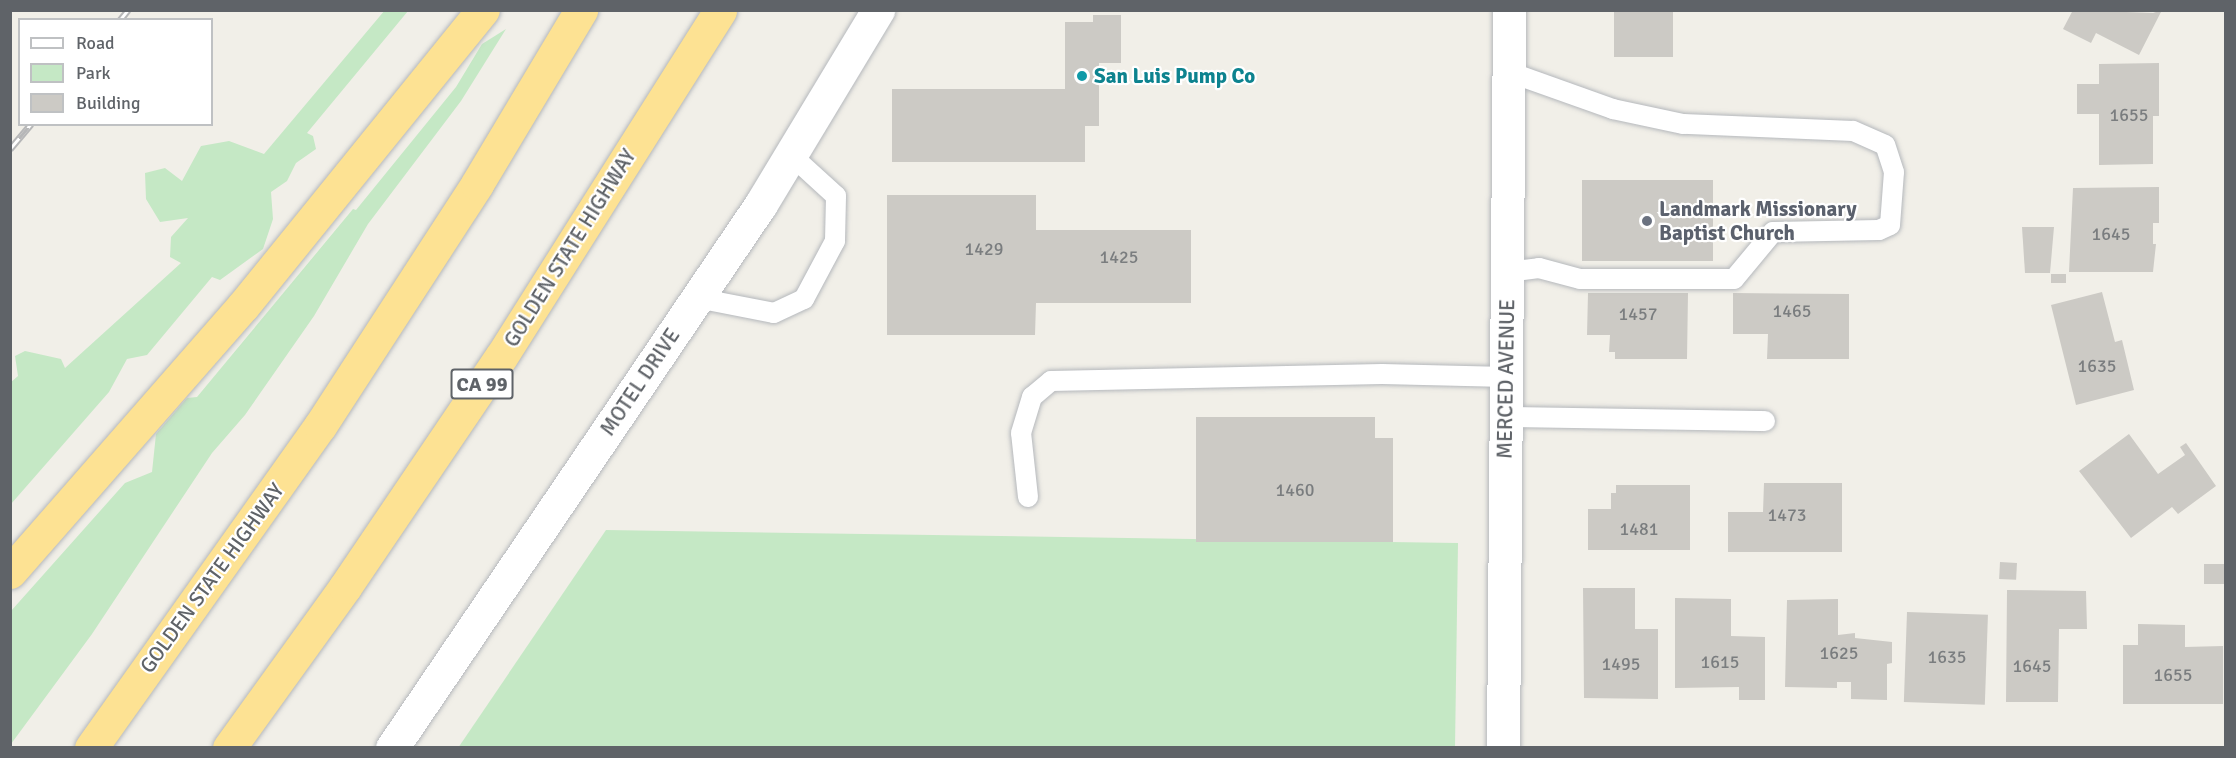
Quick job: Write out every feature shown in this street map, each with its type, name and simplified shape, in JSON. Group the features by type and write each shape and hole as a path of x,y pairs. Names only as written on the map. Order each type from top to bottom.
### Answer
{"highway":[{"path":"10,572 243,306 483,10"},
{"name":"GOLDEN STATE HIGHWAY","path":"91,747 320,426 477,184 581,10"},
{"name":"GOLDEN STATE HIGHWAY","path":"229,747 345,587 501,357 720,10"}],"street":[{"name":"MOTEL DRIVE","path":"392,747 697,298 791,155 879,10"},
{"name":"MERCED AVENUE","path":"1503,747 1509,10"}],"lane":[{"path":"1507,272 1539,268 1580,279 1734,279 1773,232 1880,230 1890,225 1894,172 1885,145 1852,131 1683,124 1613,109 1509,72"},
{"path":"697,298 774,313 804,299 835,241 836,196 791,155"},
{"path":"1028,497 1021,433 1032,397 1051,381 1382,374 1507,376"},
{"path":"1506,417 1766,421"}],"green space":[{"path":"385,10 408,11 307,133 313,136 316,149 296,163 287,181 271,192 273,219 263,249 220,280 212,277 147,355 127,359 109,392 11,504 10,383 18,376 15,356 25,351 61,359 65,368 181,263 170,257 171,237 188,218 160,222 146,199 145,173 165,168 182,181 201,146 229,141 264,154"},
{"path":"506,29 461,101 368,224 314,316 245,415 212,453 92,634 11,744 11,611 125,483 152,472 156,434 187,398 197,397 353,209 356,210 456,87 482,44"},
{"path":"606,530 1458,543 1455,747 458,748"}],"building":[{"path":"1614,10 1673,10 1673,57 1614,57"},
{"path":"2073,10 2153,13 2162,10 2139,55 2096,33 2091,43 2063,29"},
{"name":"San Luis Pump Co","path":"1093,15 1121,15 1121,63 1099,63 1099,126 1085,126 1085,162 892,162 892,89 1065,89 1065,22 1093,22"},
{"path":"2159,63 2159,116 2153,116 2153,164 2099,165 2099,114 2077,114 2077,84 2099,84 2099,64"},
{"name":"Landmark Missionary Baptist Church","path":"1582,180 1713,180 1713,261 1582,261"},
{"path":"2159,187 2159,223 2153,223 2153,244 2156,244 2153,272 2069,272 2073,188"},
{"path":"887,195 1036,195 1036,230 1191,230 1191,303 1036,303 1035,335 887,335"},
{"path":"2022,227 2054,227 2050,273 2025,273"},
{"path":"2051,274 2066,274 2066,283 2051,283"},
{"path":"2102,292 2115,342 2122,340 2134,390 2076,405 2051,305"},
{"path":"1588,293 1688,293 1687,359 1615,359 1615,352 1609,352 1610,335 1587,335"},
{"path":"1733,293 1849,294 1849,359 1767,359 1768,334 1733,334"},
{"path":"1196,417 1375,417 1375,438 1393,438 1393,542 1196,542"},
{"path":"2129,434 2158,474 2185,455 2180,447 2186,443 2216,486 2178,514 2172,507 2131,538 2079,471"},
{"path":"1764,483 1842,483 1842,552 1728,552 1728,512 1763,512"},
{"path":"1616,485 1690,485 1690,550 1588,550 1588,509 1611,509 1611,493 1616,493"},
{"path":"2000,562 2017,563 2016,580 1999,579"},
{"path":"2204,564 2226,564 2226,584 2204,584"},
{"path":"1583,588 1635,588 1635,629 1658,629 1658,699 1584,698"},
{"path":"2007,590 2086,591 2087,629 2059,629 2058,702 2006,702"},
{"path":"1675,598 1731,599 1731,636 1765,637 1765,700 1739,700 1739,687 1675,688"},
{"path":"1838,599 1838,635 1855,633 1855,638 1892,642 1892,663 1887,664 1887,700 1851,699 1851,682 1837,682 1837,688 1785,687 1787,600"},
{"path":"1907,612 1988,615 1985,705 1904,702"},
{"path":"2138,624 2185,625 2185,647 2223,646 2223,704 2123,704 2123,645 2138,645"}],"railway":[{"path":"122,18 128,10"},
{"path":"10,149 29,126"}],"place":[{"name":"San Luis Pump Co","path":"1082,76"},
{"name":"Landmark Missionary Baptist Church","path":"1647,221"}]}
